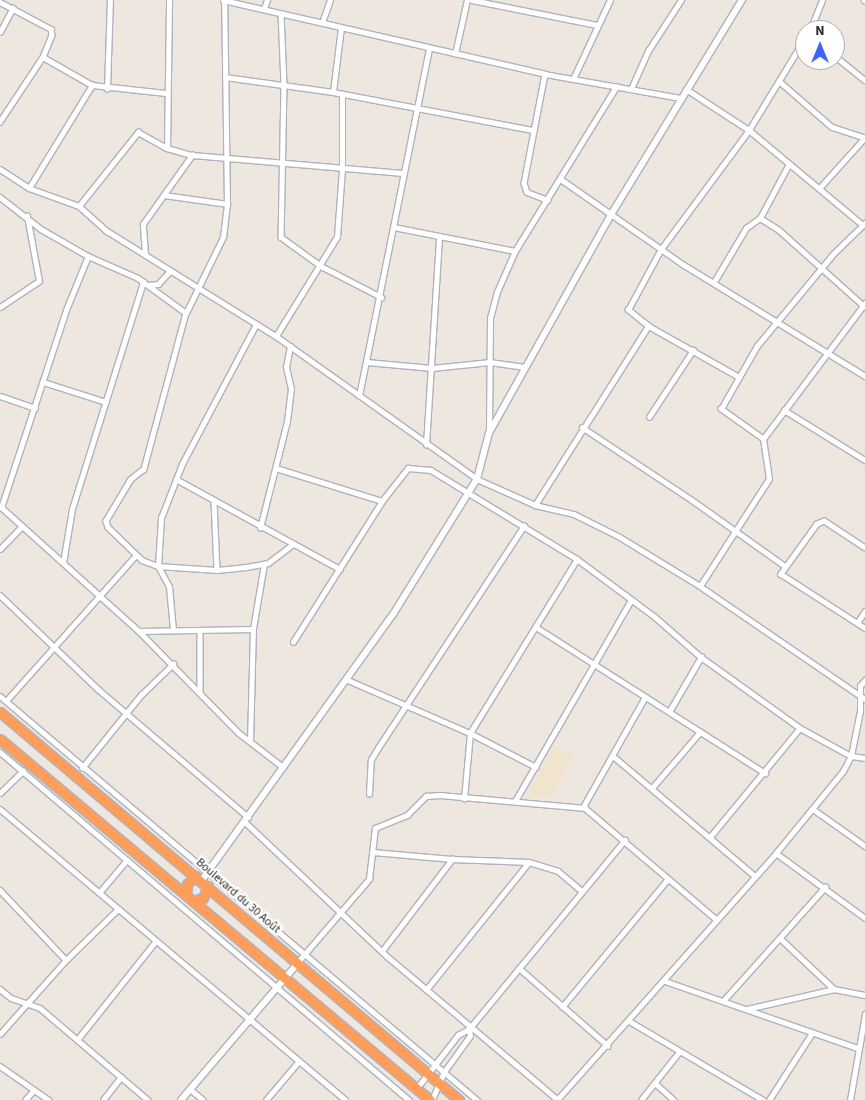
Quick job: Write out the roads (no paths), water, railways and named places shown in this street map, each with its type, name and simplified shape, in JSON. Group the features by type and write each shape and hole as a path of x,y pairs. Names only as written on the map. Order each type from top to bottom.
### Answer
{"highway":[{"name":"Boulevard du 30 Août","path":"0,712 203,879 297,964 459,1100"},
{"path":"0,739 283,978 431,1100"},
{"path":"186,895 187,884 203,879 203,898 193,901"}],"street":[{"path":"107,89 110,0"},
{"path":"167,148 166,93 169,0"},
{"path":"293,544 264,564 217,570 158,566 136,555 108,527 106,521 130,479 144,468 186,313 196,288 223,237 226,204 226,156 223,0 235,1 430,49 545,74 681,98"},
{"path":"264,8 267,0"},
{"path":"322,23 330,0"},
{"path":"455,54 468,0"},
{"path":"472,0 597,25"},
{"path":"572,79 610,0"},
{"path":"631,89 648,51 681,0"},
{"path":"488,433 612,213 742,0"},
{"path":"814,20 822,0"},
{"path":"0,2 51,29 52,35 43,57 0,122"},
{"path":"0,32 13,8"},
{"path":"281,13 284,84 281,237 321,266 381,297"},
{"path":"333,92 341,28"},
{"path":"359,396 381,297 403,173 430,49"},
{"path":"738,377 648,326 628,310 661,249 748,130 795,54"},
{"path":"43,57 92,85 107,89 166,93"},
{"path":"845,64 865,80"},
{"path":"545,74 533,130 524,188 533,196 548,200"},
{"path":"224,77 333,92 533,130"},
{"path":"779,80 832,127 865,138 821,187"},
{"path":"29,188 92,85"},
{"path":"203,879 348,680 392,616 477,479 488,433 491,311 515,251 562,180 616,87"},
{"path":"686,89 748,130 864,223 822,268 757,346 721,409 764,439"},
{"path":"276,336 321,266 338,232 342,169 342,94"},
{"path":"79,206 136,132 167,148 192,155 226,156 342,169 403,173"},
{"path":"145,255 143,224 192,155"},
{"path":"714,282 746,228 760,218 789,164"},
{"path":"0,169 29,188 79,206 107,232 276,336 426,445 477,479 535,505 574,514 597,525 700,586 863,698"},
{"path":"562,180 612,213 661,249 865,376"},
{"path":"164,195 226,204"},
{"path":"0,197 41,229 88,256 145,284 186,313"},
{"path":"0,307 39,280 26,216"},
{"path":"700,586 769,479 764,439 826,351 864,305 760,218"},
{"path":"394,227 515,251"},
{"path":"426,445 439,236"},
{"path":"88,256 1,507 97,596 139,631 250,742 283,767"},
{"path":"145,284 158,284 170,271"},
{"path":"63,563 72,509 145,284"},
{"path":"172,630 169,587 158,566 162,518 176,480 256,324"},
{"path":"535,505 582,427 648,326"},
{"path":"260,528 276,468 291,393 286,372 290,346"},
{"path":"650,417 693,350"},
{"path":"367,362 432,368 490,362 526,367"},
{"path":"43,382 106,402"},
{"path":"0,396 35,408"},
{"path":"784,410 865,460"},
{"path":"582,427 737,531 785,566"},
{"path":"293,642 382,500 411,467 438,472 577,558 701,657 800,728 854,756 865,758"},
{"path":"276,468 382,500"},
{"path":"176,480 260,528 340,569"},
{"path":"214,502 217,570"},
{"path":"865,548 824,521 816,524 781,574 865,628"},
{"path":"369,794 371,760 405,704 524,526"},
{"path":"0,549 21,527"},
{"path":"6,701 55,647 97,596 136,555"},
{"path":"464,799 470,733 536,628 577,558"},
{"path":"250,742 253,630 264,564"},
{"path":"0,595 126,714 246,819 382,951 470,1029 558,1100 608,1046 776,853 854,756 863,698 860,686 865,680"},
{"path":"515,801 631,600"},
{"path":"857,623 865,611"},
{"path":"536,628 765,773"},
{"path":"139,631 253,630"},
{"path":"200,631 200,693"},
{"path":"669,712 701,657"},
{"path":"82,768 126,714 173,664"},
{"path":"348,680 470,733 536,767"},
{"path":"0,696 203,879 305,956 477,1100"},
{"path":"583,808 645,697"},
{"path":"710,837 765,773 800,728"},
{"path":"652,788 700,732"},
{"path":"0,752 409,1100"},
{"path":"854,756 865,752"},
{"path":"613,756 755,876"},
{"path":"0,794 23,771"},
{"path":"181,1100 250,1020 276,986 305,956 369,879 375,828 407,815 421,798 440,795 464,799 515,801 583,808 626,840 668,880 717,920"},
{"path":"0,809 155,942 345,1100"},
{"path":"813,809 865,846"},
{"path":"417,1088 458,1035 470,1029 626,840"},
{"path":"373,852 452,860 529,862 558,872 582,891"},
{"path":"776,853 865,918"},
{"path":"99,892 127,860"},
{"path":"382,951 452,860"},
{"path":"426,990 529,862"},
{"path":"562,1007 668,880"},
{"path":"724,1000 781,939 825,887"},
{"path":"0,890 66,960"},
{"path":"0,1034 26,1002 118,909"},
{"path":"781,939 834,989"},
{"path":"77,1040 155,942"},
{"path":"519,968 608,1046"},
{"path":"665,981 858,1048"},
{"path":"0,989 11,998 40,1008 148,1100"},
{"path":"745,1009 834,989 865,995"},
{"path":"850,1100 865,1014"},
{"path":"630,1020 679,1052 764,1100"},
{"path":"431,1100 441,1084 444,1072 470,1036 470,1029"},
{"path":"768,1100 812,1033"},
{"path":"641,1100 679,1052"},
{"path":"266,1100 299,1061"},
{"path":"0,1066 49,1100"},
{"path":"103,1100 121,1077"},
{"path":"655,1083 674,1100"},
{"path":"190,1089 203,1100"},
{"path":"25,1100 34,1090"}]}
